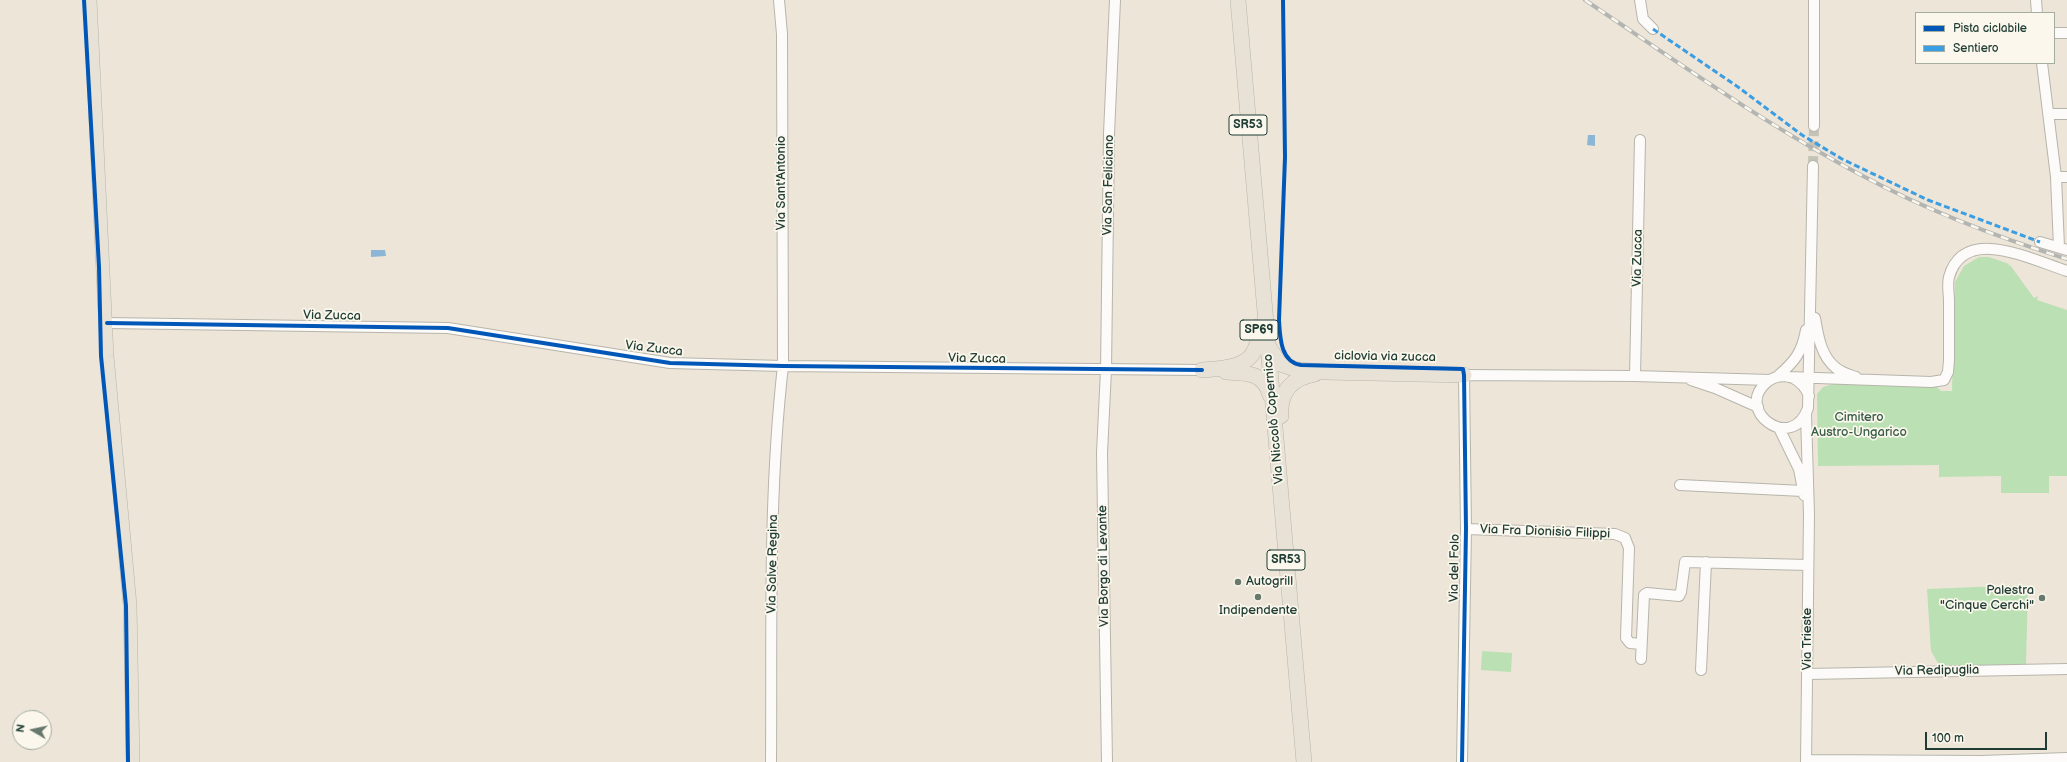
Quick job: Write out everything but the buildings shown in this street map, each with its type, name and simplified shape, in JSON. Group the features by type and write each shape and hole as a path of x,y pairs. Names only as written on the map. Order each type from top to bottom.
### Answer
{"highway":[{"name":"Via Niccolò Copernico","path":"1238,0 1304,762"},
{"name":"SP69","path":"1202,370 1228,368 1237,365 1252,356 1256,351 1259,343 1259,332 1255,289 1259,250"},
{"name":"SP69","path":"1268,344 1276,360 1285,367 1325,372 1464,375"},
{"name":"SP69","path":"1202,370 1256,375 1265,382 1273,404"},
{"name":"SP69","path":"1280,489 1284,451 1281,408 1284,391 1298,378 1325,372"}],"main road":[{"path":"90,0 107,323 107,356 130,605 133,762"}],"street":[{"name":"Via Sant'Antonio","path":"779,0 782,34 783,366"},
{"name":"Via San Feliciano","path":"1106,370 1109,142 1115,0"},
{"path":"1640,0 1643,19 1652,29"},
{"path":"1814,0 1814,126"},
{"path":"2036,0 2037,12"},
{"path":"2055,33 2067,33"},
{"path":"2040,242 2063,249 2049,114 2042,64"},
{"path":"2049,114 2067,114"},
{"name":"Via Zucca","path":"1635,376 1640,140"},
{"path":"1809,399 1813,166"},
{"path":"2056,177 2067,177"},
{"path":"1789,377 1931,382 1944,380 1948,372 1949,360 1949,278 1957,259 1975,249 2000,250 2067,271"},
{"path":"1811,294 1804,342 1795,362 1759,391 1758,407 1765,421 1779,428 1795,425 1806,414 1810,395 1819,384 1827,381 1862,380"},
{"path":"1811,294 1820,342 1829,360 1837,369 1862,380"},
{"name":"Via Zucca","path":"107,323 448,328 670,363 783,366 1202,370"},
{"name":"Via Salve Regina","path":"771,762 774,512 778,409 783,366"},
{"name":"Via Borgo di Levante","path":"1106,370 1102,453 1107,762"},
{"name":"SP69","path":"1464,375 1789,377"},
{"name":"Via del Folo","path":"1462,762 1466,529 1464,375"},
{"name":"SP69","path":"1680,377 1715,388 1758,407"},
{"path":"1789,377 1802,384 1809,399"},
{"name":"Via Trieste","path":"1806,414 1809,515 1806,761"},
{"name":"Via Trieste","path":"1779,428 1799,469 1809,515"},
{"path":"1680,485 1803,491"},
{"name":"Via Fra Dionisio Filippi","path":"1466,529 1615,534 1626,538 1629,548 1626,638 1630,643 1641,644"},
{"path":"1641,659 1644,594 1647,592 1679,596 1681,592 1684,563 1706,562 1808,565"},
{"path":"1701,670 1706,562"},
{"name":"Via Redipuglia","path":"1808,674 2067,668"},
{"path":"1806,761 1981,762 2067,758"}],"green space":[{"name":"Cimitero Austro-Ungarico","path":"1979,257 1989,257 2009,264 2008,266 2010,265 2034,298 2038,296 2037,300 2067,310 2067,476 2049,476 2049,493 2001,493 2001,476 1939,477 1939,465 1818,466 1817,394 1823,387 1833,384 1937,387 1941,391 1952,391 1955,282 1964,266"},
{"path":"2028,585 2026,665 1939,665 1931,651 1927,589"},
{"path":"1482,651 1512,653 1511,672 1481,670"}],"water":[{"path":"1588,135 1595,135 1595,146 1587,145"},
{"path":"371,250 385,250 386,256 371,257"}],"tunnel":[{"path":"1813,166 1814,126"}],"railway":[{"path":"1585,0 1756,114 1791,136 1863,176 1912,201 1938,212 2015,242 2067,259"}],"marked path":[{"path":"1653,29 1738,87 1802,135 1842,159 1928,200 2040,242"}],"cycle path":[{"path":"84,0 99,267 101,356 126,606 128,762"},
{"name":"ciclovia via zucca","path":"1283,0 1285,157 1279,320 1282,347 1285,354 1294,363 1301,365 1463,369 1466,529 1462,762"},
{"path":"107,323 448,328 670,363 783,366 1202,370"}],"place":[{"name":"Autogrill","path":"1238,582"},
{"name":"Indipendente","path":"1258,597"},
{"name":"Palestra \"Cinque Cerchi\"","path":"2042,598"}]}
